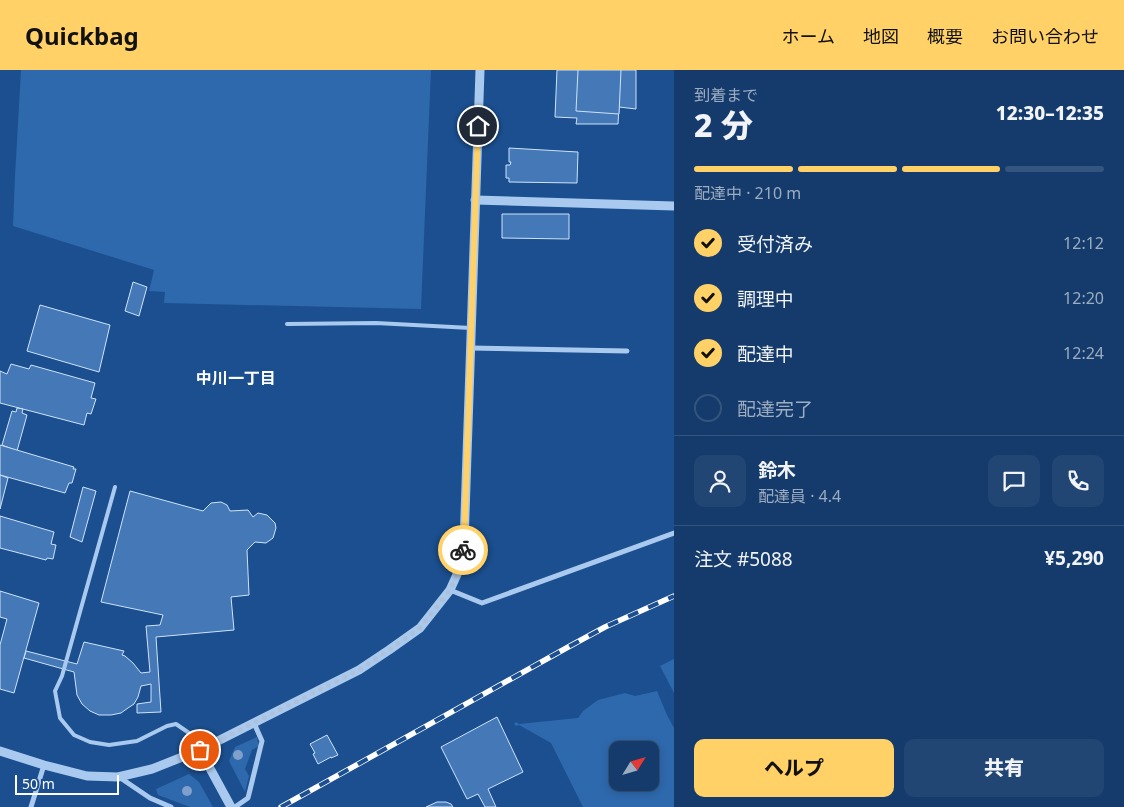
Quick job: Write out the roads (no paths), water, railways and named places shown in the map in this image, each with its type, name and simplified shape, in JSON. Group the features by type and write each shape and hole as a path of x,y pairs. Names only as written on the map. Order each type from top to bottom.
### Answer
{"street":[{"path":"0,751 87,776 118,777 152,769 200,750 359,670 420,628 450,590 459,570 464,544 480,70"},
{"path":"475,200 674,206"},
{"path":"470,348 627,351"},
{"path":"450,590 482,603 674,533"},
{"path":"235,807 248,798 262,741 254,723"},
{"path":"200,750 231,807"},
{"path":"31,807 44,765"},
{"path":"118,777 150,798 171,807"}],"lane":[{"path":"287,324 376,323 471,328"},
{"path":"115,487 62,676 55,691 60,718 74,735 90,742 109,745 137,741 167,726 176,724 192,735 200,750"}],"railway":[{"path":"281,807 605,627 674,596"}],"district":[{"name":"中川一丁目","path":"236,378"}]}
